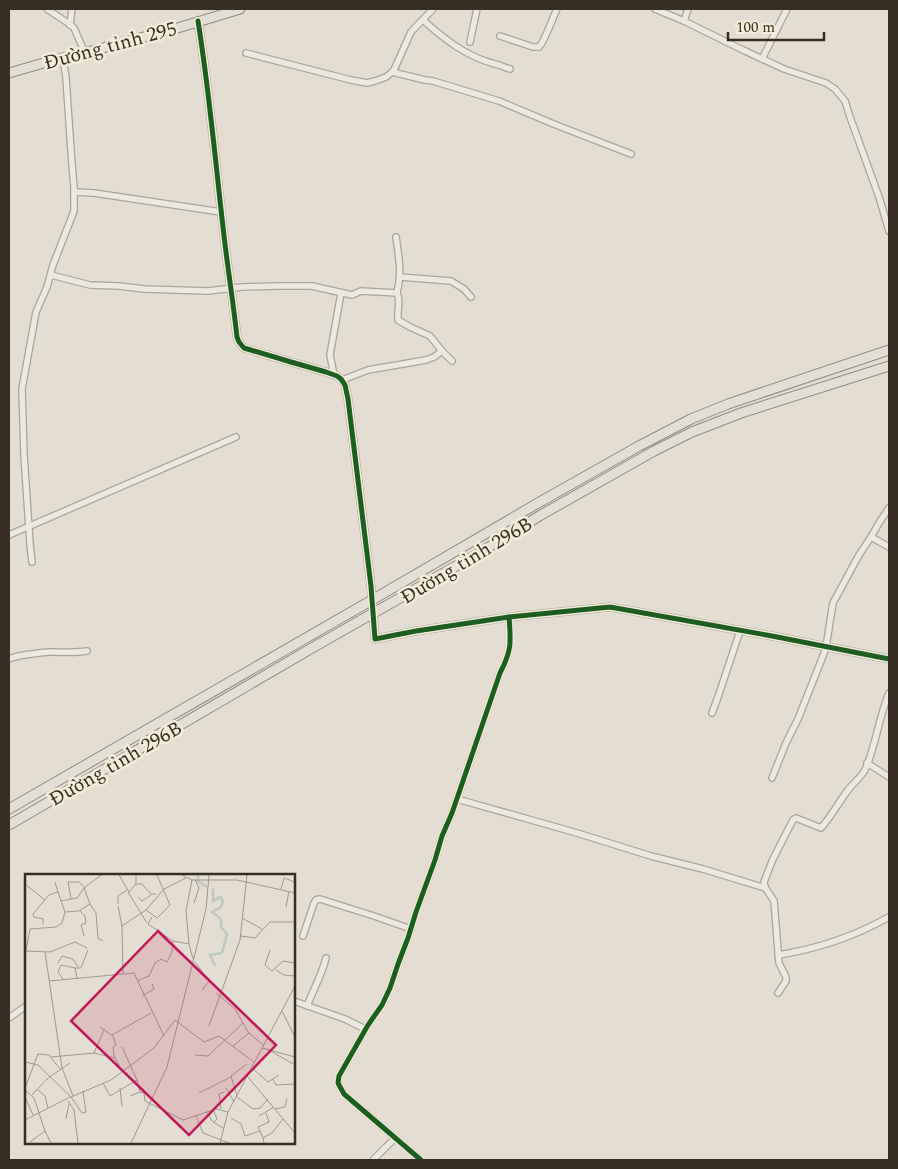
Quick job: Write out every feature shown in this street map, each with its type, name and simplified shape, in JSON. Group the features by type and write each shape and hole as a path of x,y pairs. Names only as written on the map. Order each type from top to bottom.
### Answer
{"main road":[{"name":"Đường tỉnh 295","path":"9,73 240,9"},
{"name":"Đường tỉnh 296B","path":"9,809 639,446 691,419 728,404 889,350"},
{"name":"Đường tỉnh 296B","path":"9,825 654,451 692,432 759,407 889,366"}],"street":[{"path":"47,9 74,28 85,53"},
{"path":"70,25 72,9"},
{"path":"246,52 351,80 367,83 375,82 394,70 411,32 433,9"},
{"path":"470,42 477,9"},
{"path":"500,36 538,47 542,44 557,9"},
{"path":"655,9 762,59 826,83 835,89 845,102 879,197 889,231"},
{"path":"684,21 688,9"},
{"path":"762,59 787,9"},
{"path":"423,20 455,47 486,62 510,68"},
{"path":"198,21 237,337 244,348 326,372 342,380 345,385 374,614 375,639 509,617 610,607 889,660"},
{"path":"32,562 24,454 22,389 36,312 74,211 69,108 63,58"},
{"path":"392,72 433,81 500,101 631,154"},
{"path":"74,192 94,193 221,212"},
{"path":"396,237 400,277 397,293 399,297 398,320 430,336 452,361"},
{"path":"51,274 76,282 90,284 166,290 208,291 242,287 312,286 352,295 361,291 397,293"},
{"path":"400,277 451,281 464,289 471,297"},
{"path":"334,375 330,355 341,293"},
{"path":"342,380 368,370 426,360 442,351"},
{"path":"9,534 236,437"},
{"path":"772,778 826,647 833,603 859,554 889,508"},
{"path":"870,537 889,548"},
{"path":"421,1160 344,1094 338,1083 339,1076 365,1030 385,1000 500,673 510,651 509,617"},
{"path":"712,713 740,631"},
{"path":"9,659 31,654 52,652 78,653 87,651"},
{"path":"778,992 786,981 786,977 779,963 774,901 764,882 773,859 793,820 796,818 821,828 850,787 861,776 874,748 889,693"},
{"path":"867,763 889,777"},
{"path":"457,798 766,888"},
{"path":"302,936 314,903 320,899 411,929"},
{"path":"778,955 823,945 863,930 889,917"},
{"path":"307,1006 320,978 326,958"},
{"path":"295,1001 346,1019 365,1030"},
{"path":"9,1018 25,1007"},
{"path":"373,1160 395,1138"}],"cycle path":[{"path":"198,21 237,337 244,348 337,376 345,385 371,586 375,639 509,617 610,607 889,659"},
{"path":"421,1160 344,1094 338,1083 339,1076 368,1025 382,1005 390,988 442,836 452,813 509,652 509,617"}]}
